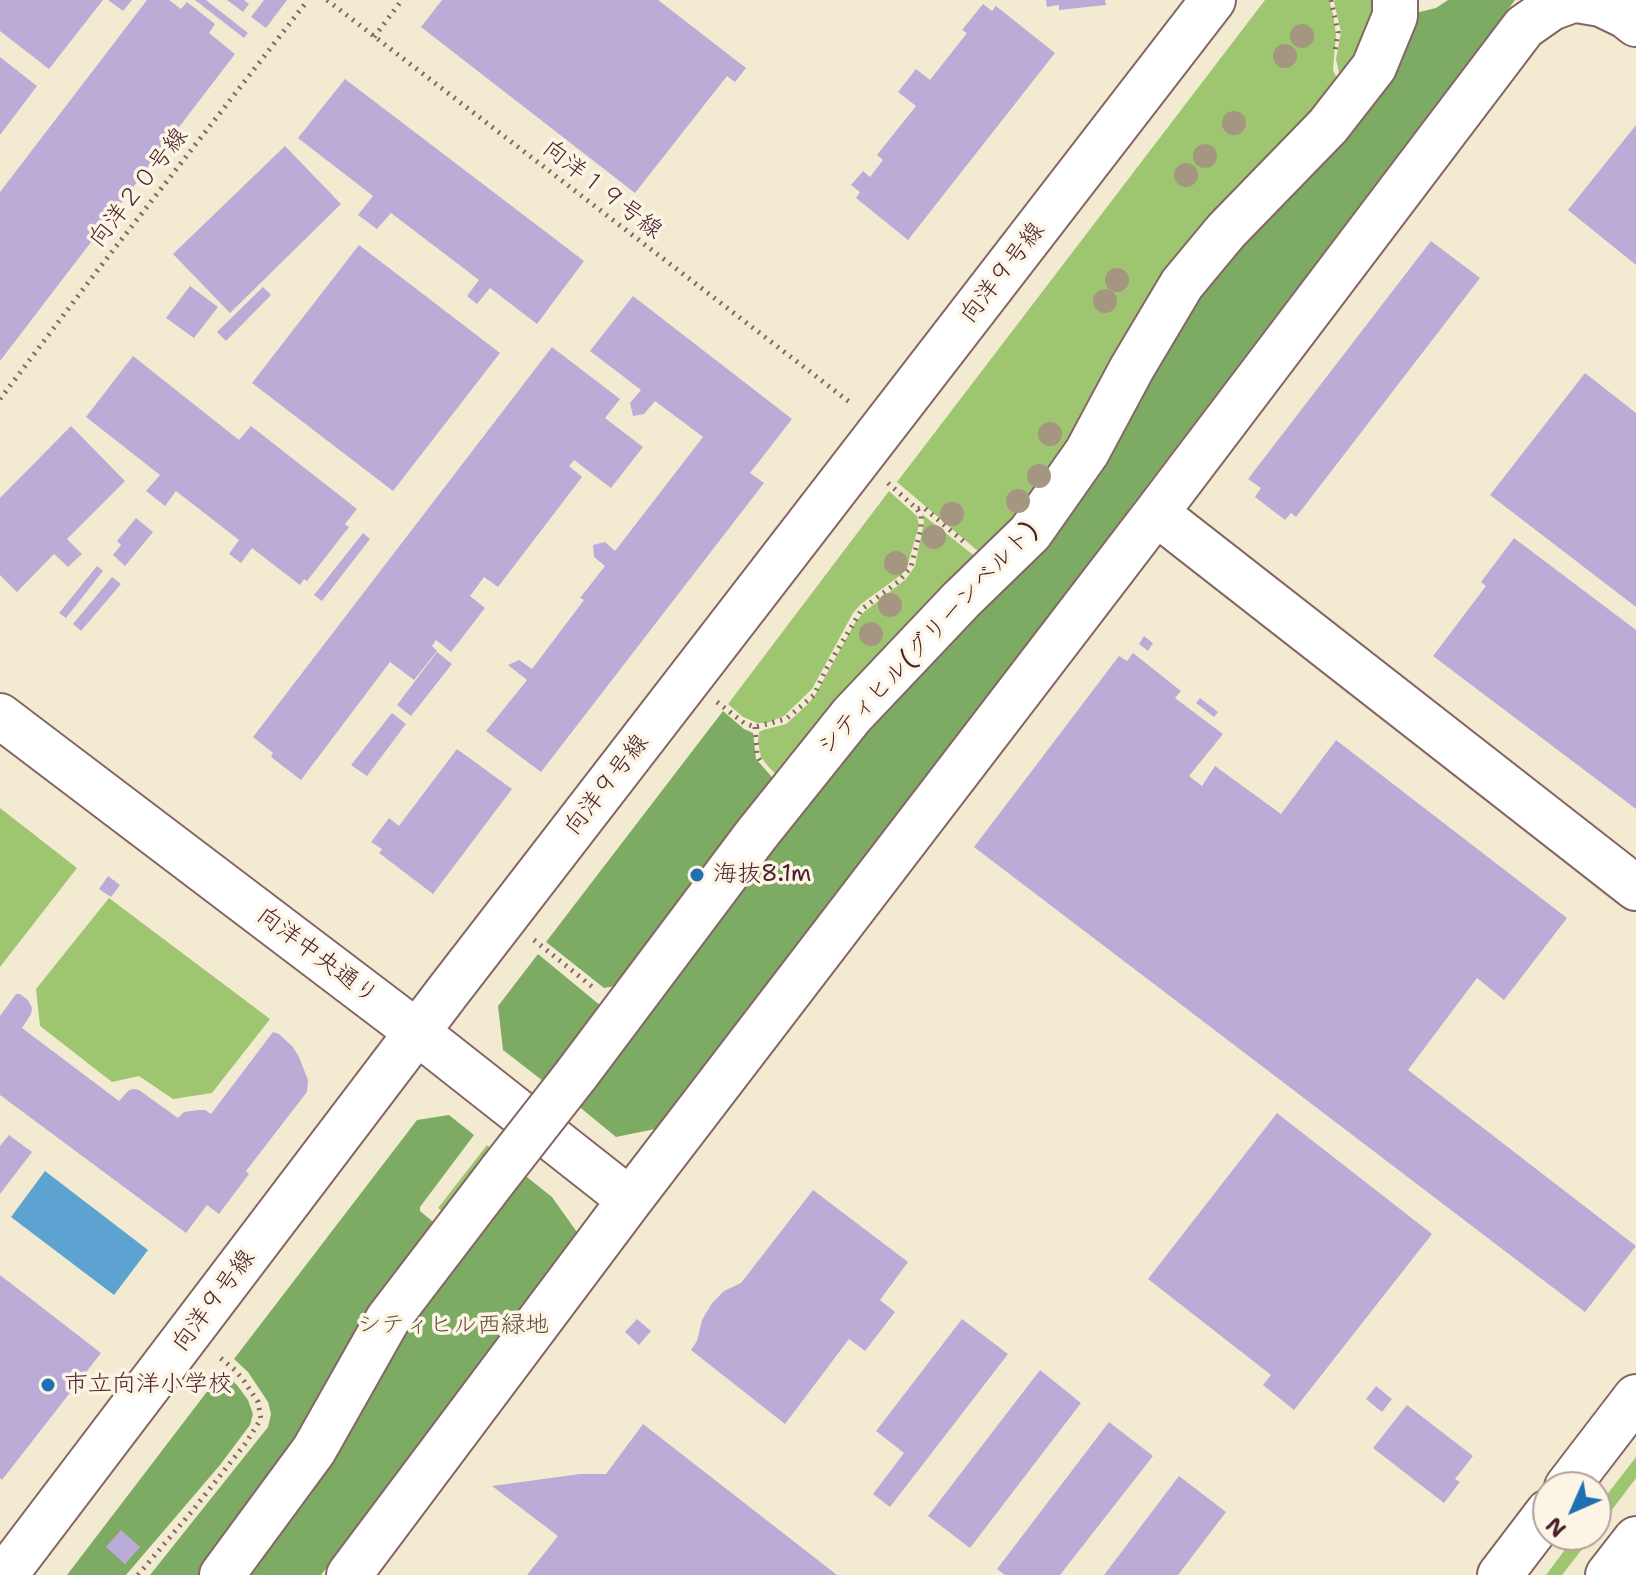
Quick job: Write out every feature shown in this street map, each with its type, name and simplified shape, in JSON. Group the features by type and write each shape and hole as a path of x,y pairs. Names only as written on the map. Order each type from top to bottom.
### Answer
{"street":[{"name":"向洋９号線","path":"5,1575 449,990 1213,0"},
{"name":"シティヒル(グリーンベルト)","path":"222,1575 314,1450 388,1319 756,835 852,715 1030,533 1087,452 1182,284 1226,231 1328,126 1374,67 1395,16 1395,0"},
{"path":"349,1575 630,1200 1524,27 1551,8 1575,0 1601,4 1636,24"},
{"path":"1156,513 1636,888"},
{"name":"向洋中央通り","path":"0,716 418,1033 630,1200"},
{"path":"1579,1471 1636,1397"},
{"path":"1500,1575 1532,1533"},
{"path":"1608,1575 1636,1539"}],"path":[{"name":"向洋２０号線","path":"0,399 308,0"},
{"name":"向洋１９号線","path":"327,0 856,407"},
{"path":"374,37 402,0"},
{"path":"715,700 744,723 755,727 786,719 814,695 862,609 899,581 911,567 921,528 921,515 883,478"},
{"path":"917,509 923,507 994,568"},
{"path":"534,940 624,1012"},
{"path":"138,1575 193,1510 261,1419 258,1402 244,1381 218,1356"}],"green space":[{"path":"1265,0 1329,0 1336,34 1333,70 1341,88 986,558 897,482"},
{"path":"1335,0 1381,0 1369,53 1340,77 1336,59 1341,32"},
{"path":"1448,0 1515,0 660,1128 616,1137 571,1100 1411,14 1436,8"},
{"path":"889,491 917,516 919,525 907,567 853,613 812,689 784,716 767,723 757,723 743,717 728,704"},
{"path":"922,514 982,562 782,781 761,757 759,732 786,724 808,704 855,623 864,612 906,579 915,566 924,522"},
{"path":"723,711 753,733 756,759 779,785 627,984 604,988 546,942"},
{"path":"0,808 77,868 0,967"},
{"path":"109,898 270,1019 212,1093 173,1099 139,1076 112,1082 40,1026 36,989"},
{"path":"538,954 601,1006 552,1088 503,1050 498,1006"},
{"path":"449,1115 474,1135 420,1207 420,1211 444,1231 210,1575 150,1575 268,1427 271,1414 268,1402 248,1372 234,1359 417,1120"},
{"path":"487,1145 501,1156 452,1219 438,1208"},
{"name":"シティヒル西緑地","path":"518,1170 552,1197 579,1235 321,1575 236,1575 405,1317"},
{"path":"222,1372 237,1385 253,1414 250,1425 220,1465 126,1575 67,1575"},
{"path":"1636,1457 1636,1478 1612,1510 1612,1488"},
{"path":"1564,1551 1581,1551 1562,1575 1546,1575"}],"water":[{"path":"45,1171 148,1250 114,1295 11,1217"}],"building":[{"path":"0,0 103,0 49,69 0,31"},
{"path":"108,0 132,0 123,11"},
{"path":"147,0 169,0 181,9 187,2 215,24 209,33 235,54 0,361 0,192"},
{"path":"195,0 206,0 248,33 244,38"},
{"path":"227,0 244,0 249,4 243,12"},
{"path":"264,0 287,0 266,28 251,17"},
{"path":"442,0 658,0 746,68 735,82 727,76 635,193 421,27"},
{"path":"1046,0 1105,0 1106,5 1059,10 1059,5 1047,7"},
{"path":"983,4 992,11 996,6 1055,53 908,240 856,198 860,192 851,185 863,171 870,177 883,160 877,155 916,106 898,92 916,69 930,80 967,33 962,30"},
{"path":"0,57 37,86 0,135"},
{"path":"345,79 584,261 537,324 490,288 477,304 467,296 479,280 391,213 377,229 358,215 373,196 298,138"},
{"path":"1636,125 1636,265 1568,210"},
{"path":"285,146 341,204 230,313 173,254"},
{"path":"1431,241 1480,278 1296,517 1291,513 1285,520 1255,497 1261,488 1248,479"},
{"path":"359,245 500,353 393,491 252,383"},
{"path":"190,286 218,307 194,338 166,318"},
{"path":"263,287 271,295 226,341 217,332"},
{"path":"633,296 792,419 750,473 764,483 541,772 486,731 527,680 508,665 519,660 532,669 584,600 580,598 605,566 594,557 593,545 605,542 615,551 703,437 655,401 644,414 633,416 630,403 641,390 590,351"},
{"path":"552,347 620,399 605,418 643,447 611,488 574,460 569,466 582,477 498,587 484,577 470,596 485,608 451,652 436,640 432,646 437,651 414,680 390,662 301,780 271,757 273,753 253,737"},
{"path":"133,356 239,440 251,426 357,509 345,524 349,527 307,581 304,579 300,585 252,548 241,563 229,554 239,540 176,491 165,506 146,491 160,475 86,417"},
{"path":"1585,373 1636,413 1636,607 1490,495"},
{"path":"71,426 125,481 67,539 82,554 68,567 54,554 17,592 0,575 0,498"},
{"path":"136,518 153,532 125,566 113,555 121,545 117,541"},
{"path":"363,533 370,539 322,601 314,595"},
{"path":"1514,538 1636,630 1636,809 1433,656 1486,586 1481,582"},
{"path":"97,566 103,571 66,618 59,613"},
{"path":"112,577 121,584 81,631 73,624"},
{"path":"1144,636 1153,643 1148,651 1139,644"},
{"path":"437,652 452,664 411,716 397,705"},
{"path":"1133,653 1181,691 1175,698 1223,734 1189,776 1202,786 1215,766 1281,814 1336,740 1567,918 1504,1000 1477,978 1408,1070 1636,1246 1585,1312 974,847 1119,656 1127,661"},
{"path":"1200,698 1218,712 1214,717 1196,703"},
{"path":"392,713 406,724 367,776 351,765"},
{"path":"457,749 512,789 433,894 379,853 382,849 371,842 389,818 399,826"},
{"path":"108,876 120,885 111,897 99,889"},
{"path":"16,994 28,1000 32,1008 22,1028 119,1101 134,1089 178,1118 184,1112 198,1110 211,1114 273,1032 293,1047 299,1057 308,1080 307,1092 246,1171 249,1174 219,1214 207,1205 186,1233 0,1095 0,1016"},
{"path":"1277,1113 1432,1234 1294,1410 1263,1385 1271,1375 1148,1279"},
{"path":"9,1135 32,1152 0,1194 0,1146"},
{"path":"813,1190 908,1262 880,1300 895,1312 865,1351 849,1339 785,1424 691,1350 712,1303 724,1291 741,1283"},
{"path":"0,1275 101,1353 2,1480 0,1478"},
{"path":"637,1319 651,1331 639,1345 625,1332"},
{"path":"962,1319 1008,1354 890,1507 873,1494 904,1453 876,1431"},
{"path":"1040,1370 1081,1403 970,1548 928,1516"},
{"path":"1376,1386 1392,1399 1382,1412 1366,1399"},
{"path":"1407,1405 1473,1456 1455,1479 1460,1482 1444,1503 1373,1448"},
{"path":"1109,1422 1153,1456 1060,1575 1005,1575 997,1569"},
{"path":"643,1424 837,1575 527,1575 558,1536 492,1486 580,1474 606,1474"},
{"path":"1179,1476 1226,1512 1178,1575 1104,1575"},
{"path":"121,1530 140,1547 125,1564 106,1547"}],"place":[{"name":"海抜8.1m","path":"697,875"},
{"name":"市立向洋小学校","path":"48,1385"}]}
